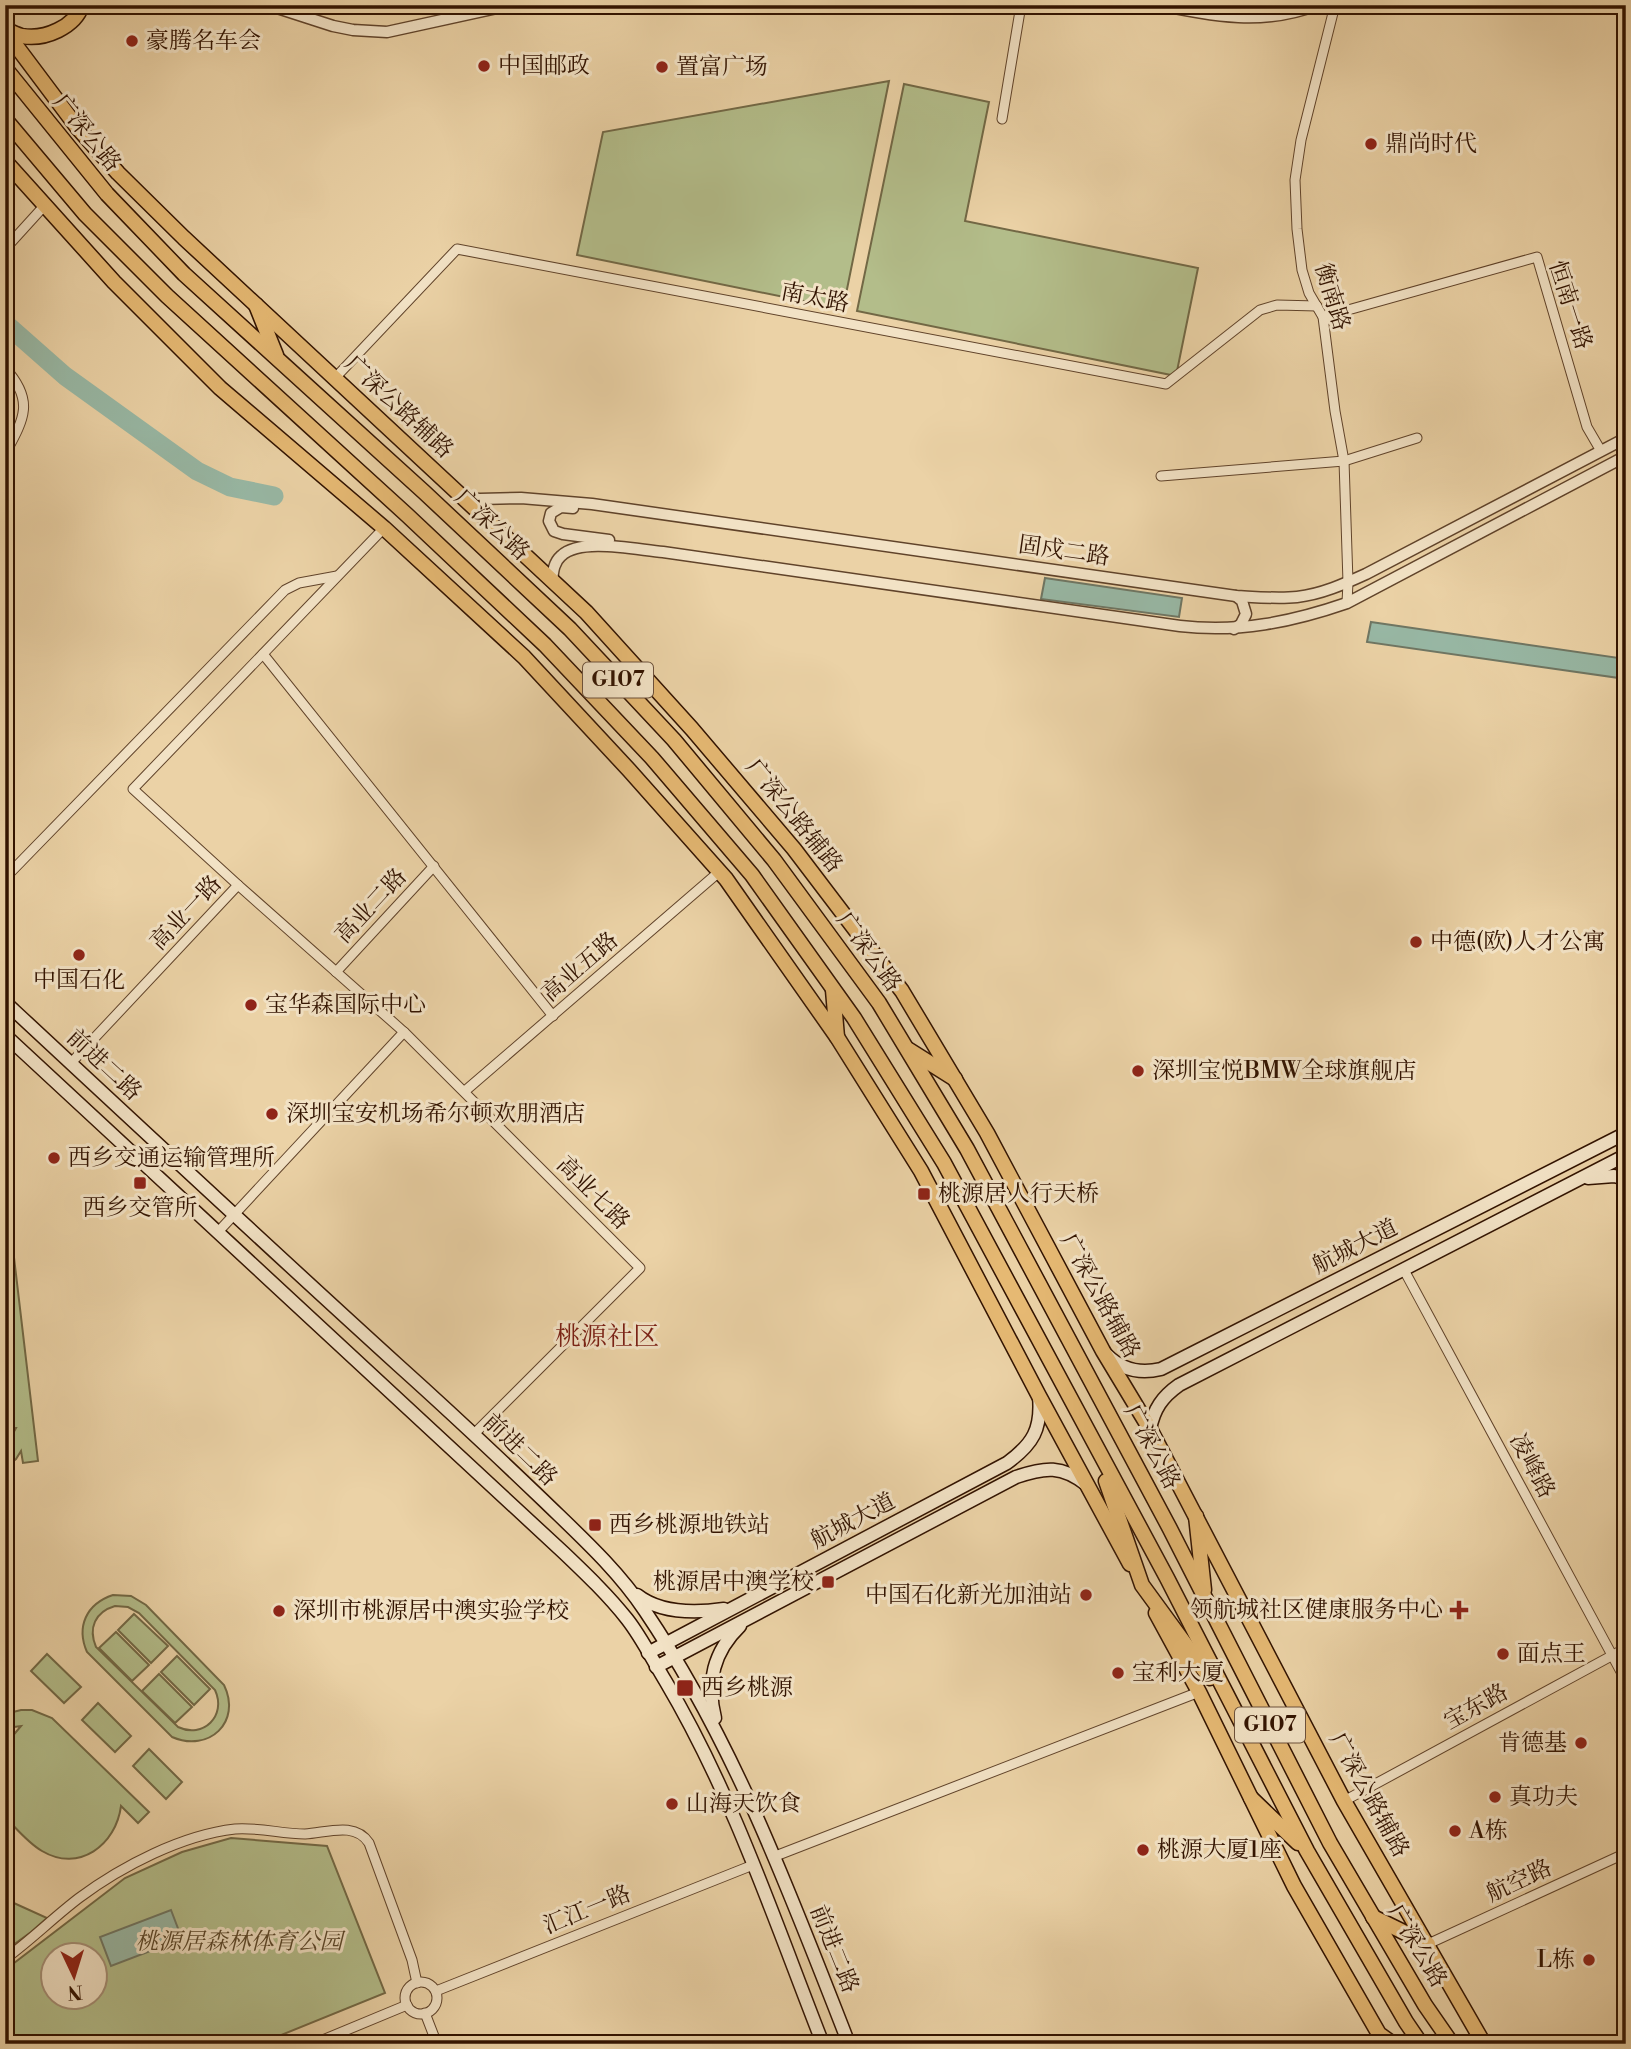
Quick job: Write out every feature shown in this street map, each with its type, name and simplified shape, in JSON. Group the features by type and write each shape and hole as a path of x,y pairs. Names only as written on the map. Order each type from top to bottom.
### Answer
{"main road":[{"path":"5,30 21,36 39,36 72,21 82,9 82,5"},
{"name":"广深公路辅路","path":"5,30 97,151 184,238 586,612 683,719 793,849 902,991 987,1133 1102,1351 1150,1429 1344,1801 1484,2044"},
{"name":"广深公路","path":"5,68 107,194 184,274 561,620 674,740 774,860 879,1003 974,1161 1331,1843 1425,2005 1452,2044"},
{"name":"广深公路","path":"5,119 85,214 167,296 407,514 545,645 652,758 752,876 854,1018 944,1163 1167,1578 1307,1851 1421,2044"},
{"path":"5,161 114,282 220,388 384,528 524,657 719,872 837,1037 921,1171 1199,1692 1294,1886 1379,2034 1393,2044"},
{"path":"256,304 278,360"},
{"path":"833,988 837,1037"},
{"name":"前进二路","path":"5,1002 233,1215 474,1434 580,1535 628,1587 666,1644 721,1738 849,2044"},
{"name":"前进二路","path":"5,1035 585,1573 628,1620 702,1748 753,1865 823,2044"},
{"path":"906,1048 955,1079"},
{"name":"航城大道","path":"1102,1351 1129,1369 1151,1372 1161,1369 1626,1133"},
{"name":"航城大道","path":"1150,1429 1158,1403 1179,1385 1626,1155"},
{"path":"1572,1183 1600,1176 1626,1179"},
{"path":"1232,1333 1227,1338 1227,1348 1232,1353 1242,1353"},
{"name":"航城大道","path":"648,1653 1007,1463 1021,1453 1038,1428 1039,1396"},
{"path":"1094,1443 1142,1585 1236,1713"},
{"name":"航城大道","path":"656,1667 1016,1477 1049,1469 1061,1470 1074,1475 1087,1486"},
{"path":"1196,1516 1205,1598"},
{"path":"628,1587 644,1600 675,1610 710,1611 741,1604"},
{"path":"721,1738 710,1695 713,1671 722,1647 732,1633 749,1618"},
{"path":"1251,1798 1307,1851"},
{"path":"1373,1917 1428,1944"}],"street":[{"path":"268,5 333,26 387,32 406,30 510,5"},
{"path":"1002,119 1021,5"},
{"path":"1160,5 1217,17 1270,17 1302,11 1317,5"},
{"name":"衡南路","path":"1335,5 1301,140 1295,180 1302,270 1309,293 1323,317 1344,461 1347,603"},
{"path":"5,249 45,205"},
{"name":"南太路","path":"335,378 457,249 1166,384 1260,310 1277,304 1317,306"},
{"name":"恒南一路","path":"1323,317 1537,257 1587,427 1601,451"},
{"path":"5,368 14,377 22,392 24,404 22,422 5,454"},
{"path":"1161,476 1344,461 1417,438"},
{"name":"固戍二路","path":"463,498 546,499 1236,596 1299,597 1348,582 1626,438"},
{"path":"552,581 559,557 576,547 590,545 663,552 1202,629 1234,629 1297,618 1347,603 1626,456"},
{"path":"663,552 558,533 551,528 549,521 551,513 561,507 622,515 666,515"},
{"path":"238,884 133,789 384,528"},
{"path":"5,878 285,590 299,583 338,575"},
{"path":"1234,629 1241,624 1246,614 1242,601 1236,596"},
{"path":"263,654 553,1016"},
{"name":"高业二路","path":"336,972 433,866"},
{"name":"高业五路","path":"465,1091 719,872"},
{"name":"高业一路","path":"71,1063 238,884 336,972"},
{"name":"高业七路","path":"336,972 465,1091 640,1268 474,1434"},
{"path":"217,1233 404,1032"},
{"name":"凌峰路","path":"1404,1270 1626,1681"},
{"name":"宝东路","path":"1344,1801 1626,1648"},
{"path":"773,1857 1199,1692"},
{"path":"5,1959 23,1947 78,1899 117,1872 157,1852 202,1836 236,1829 291,1834 347,1829 364,1836 369,1843 412,1960 417,1983"},
{"name":"航空路","path":"1428,1944 1626,1853"},
{"name":"汇江一路","path":"436,1991 753,1865"},
{"path":"417,1983 426,1983 436,1991 433,2009 425,2013 414,2012 405,2001 407,1992 417,1983"},
{"path":"313,2044 407,2005"},
{"path":"425,2013 437,2044"}],"green space":[{"path":"889,81 843,309 577,255 603,132"},
{"path":"904,84 989,102 965,221 1198,268 1176,376 857,311"},
{"path":"11,1232 38,1461 23,1463 21,1451 5,1468 5,1448 16,1428 5,1428 5,1233"},
{"path":"113,1595 131,1596 146,1605 224,1685 229,1711 219,1731 198,1741 172,1737 87,1652 83,1625 90,1610","holes":["115,1606 128,1607 139,1613 215,1690 218,1708 210,1723 196,1730 178,1727 96,1647 93,1627 98,1617"]},
{"path":"134,1614 168,1646 151,1663 118,1630"},
{"path":"116,1632 149,1665 132,1681 99,1648"},
{"path":"47,1654 81,1687 64,1703 31,1671"},
{"path":"177,1656 210,1689 194,1705 161,1672"},
{"path":"159,1674 192,1707 175,1723 142,1691"},
{"path":"98,1703 131,1736 115,1752 82,1720"},
{"path":"32,1710 52,1718 149,1812 138,1823 121,1806 112,1833 94,1851 82,1857 56,1857 32,1844 5,1817 5,1745 21,1726 5,1731 5,1714"},
{"path":"149,1749 182,1782 166,1799 133,1766"},
{"name":"桃源居森林体育公园","path":"231,1838 327,1846 385,1993 259,2044 5,2044 5,1970 38,1945 38,2010 108,2010 108,1940 44,1940 125,1878 182,1852"},
{"path":"5,1899 47,1918 5,1951"}],"shaded area":[{"path":"1045,578 1182,598 1179,617 1041,599"},
{"path":"1371,622 1626,659 1626,679 1367,642"},
{"path":"171,1910 182,1939 111,1966 108,1940 101,1940 100,1937"}],"waterway":[{"path":"5,323 65,376 197,471 230,487 274,496"}],"place":[{"name":"豪腾名车会","path":"132,41"},
{"name":"中国邮政","path":"484,66"},
{"name":"置富广场","path":"662,67"},
{"name":"鼎尚时代","path":"1371,144"},
{"name":"中德(欧)人才公寓","path":"1416,942"},
{"name":"中国石化","path":"79,955"},
{"name":"宝华森国际中心","path":"251,1005"},
{"name":"深圳宝悦BMW全球旗舰店","path":"1138,1071"},
{"name":"深圳宝安机场希尔顿欢朋酒店","path":"272,1114"},
{"name":"西乡交通运输管理所","path":"54,1158"},
{"name":"西乡交管所","path":"140,1183"},
{"name":"桃源居人行天桥","path":"924,1194"},
{"name":"西乡桃源地铁站","path":"595,1525"},
{"name":"桃源居中澳学校","path":"828,1582"},
{"name":"中国石化新光加油站","path":"1086,1595"},
{"name":"领航城社区健康服务中心","path":"1459,1610"},
{"name":"深圳市桃源居中澳实验学校","path":"279,1611"},
{"name":"面点王","path":"1503,1654"},
{"name":"宝利大厦","path":"1118,1673"},
{"name":"西乡桃源","path":"685,1688"},
{"name":"肯德基","path":"1581,1743"},
{"name":"真功夫","path":"1495,1797"},
{"name":"山海天饮食","path":"672,1804"},
{"name":"A栋","path":"1455,1831"},
{"name":"桃源大厦1座","path":"1143,1850"},
{"name":"L栋","path":"1589,1960"}],"district":[{"name":"桃源社区","path":"607,1337"}]}
